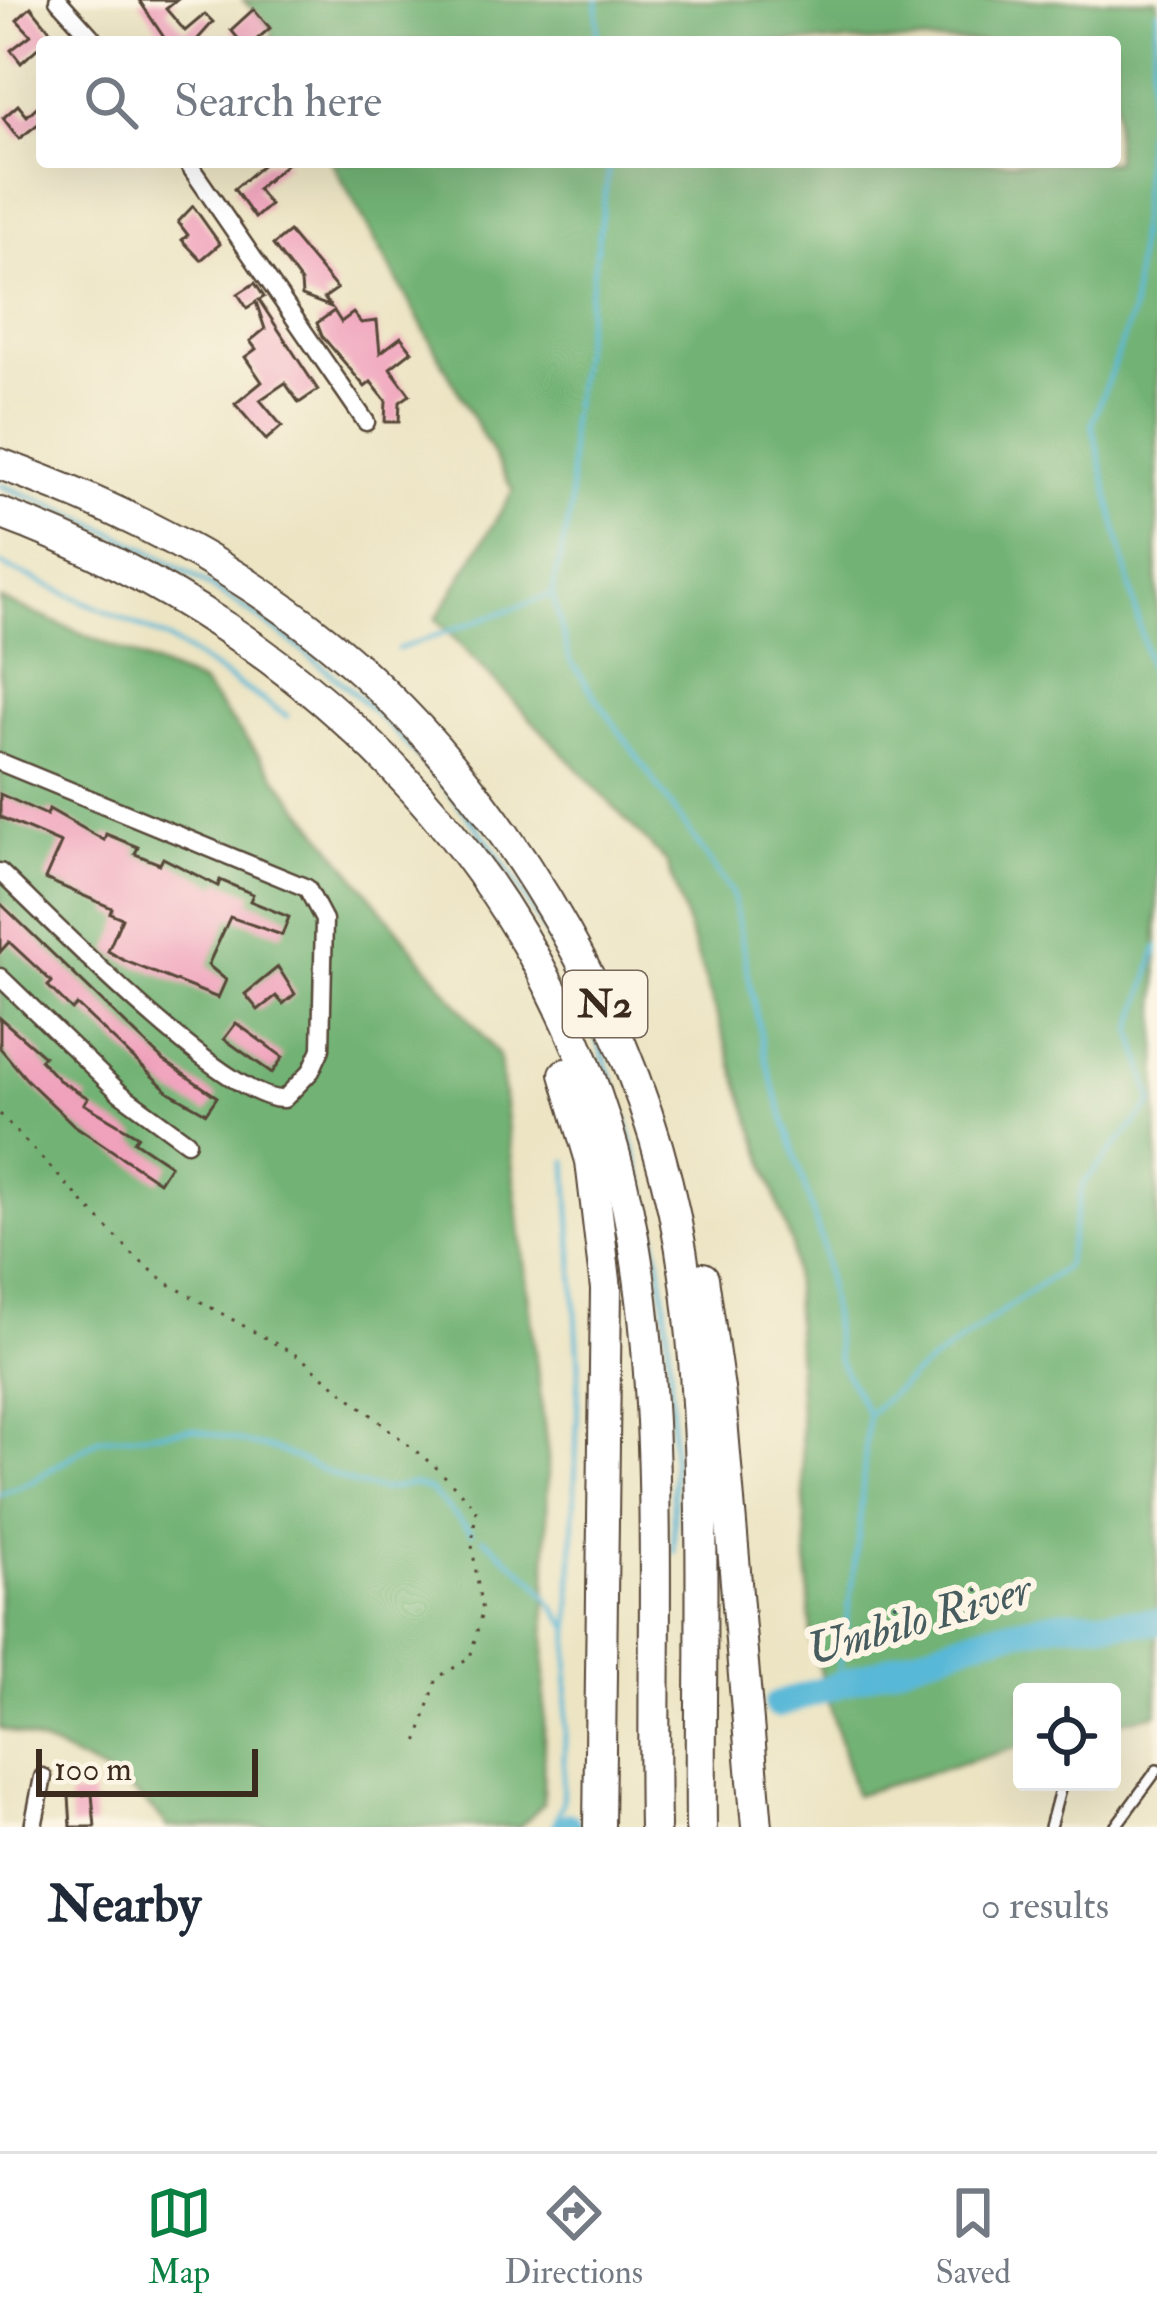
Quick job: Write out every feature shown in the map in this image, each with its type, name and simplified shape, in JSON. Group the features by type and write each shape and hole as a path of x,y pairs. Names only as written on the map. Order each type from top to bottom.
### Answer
{"highway":[{"name":"N2","path":"0,464 120,512 196,552 265,594 344,655 435,743 495,814 534,871 603,998 650,1122 672,1198 687,1292 697,1454 701,1827"},
{"name":"N2","path":"0,512 91,548 185,597 287,667 359,730 442,821 518,931 574,1045 609,1139 633,1235 650,1393 655,1827"},
{"path":"359,730 442,844 522,977 574,1099 591,1161 608,1346 599,1827"},
{"path":"603,998 653,1090 701,1264 720,1396 757,1827"}],"street":[{"path":"58,0 91,36"},
{"path":"191,168 366,422"},
{"path":"0,761 308,888 325,920 321,1049 311,1071 284,1099 257,1096 231,1080 103,970 0,872"},
{"path":"0,977 121,1093 187,1142"},
{"path":"33,1827 43,1777"}],"lane":[{"path":"1115,1827 1157,1770"},
{"path":"1050,1827 1060,1791"}],"path":[{"path":"0,1114 136,1258 169,1284 301,1358 438,1469 476,1509 472,1544 482,1612 470,1658 437,1678 416,1746"}],"green space":[{"path":"243,0 1157,0 1157,1714 1121,1721 1121,1683 1013,1683 1013,1749 855,1795 811,1638 792,1246 667,863 436,619 513,491 335,168 1121,168 1121,36 271,36 272,28"},
{"path":"0,599 202,684 499,1056 548,1458 543,1804 519,1827 168,1827 114,1779 0,1728"}],"building":[{"path":"139,0 177,0 166,9 185,31 205,14 213,22 200,36 163,36"},
{"path":"31,7 53,34 36,36 36,49 21,63 11,50 31,35 17,20"},
{"path":"254,9 270,28 261,36 236,36 231,30"},
{"path":"18,105 27,116 36,108 36,126 19,139 3,118"},
{"path":"259,168 282,168 257,189 270,205 255,218 234,189"},
{"path":"193,206 220,244 201,260 182,240 188,235 178,222"},
{"path":"289,232 337,289 324,298 331,307 302,296 301,282 273,245"},
{"path":"255,283 264,297 259,300 318,390 299,403 285,383 260,400 282,426 266,440 235,404 262,382 245,357 256,349 250,341 265,329 256,302 247,308 238,294"},
{"path":"334,311 341,322 353,313 361,323 377,321 380,353 401,337 412,351 390,368 410,395 400,402 399,422 385,422 386,401 371,382 365,387 322,336 317,323"},
{"path":"0,794 47,815 49,809 104,840 106,834 138,847 135,854 160,864 163,858 218,886 220,880 253,894 250,901 289,917 282,935 230,917 208,965 226,980 218,998 125,961 108,951 122,918 110,913 112,908 45,879 61,843 0,817"},
{"path":"0,903 163,1060 217,1097 206,1113 169,1092 77,1005 72,1010 48,986 52,982 9,942 0,952"},
{"path":"278,967 295,994 283,1004 276,996 258,1010 245,994"},
{"path":"0,1018 44,1056 40,1060 59,1080 88,1098 84,1104 138,1136 134,1141 170,1165 159,1182 74,1125 27,1080 0,1048"},
{"path":"236,1023 283,1057 272,1073 224,1039"},
{"path":"92,1794 95,1827 71,1827 69,1796"}],"waterway":[{"path":"597,0 598,36"},
{"path":"1157,10 1132,314 1092,424 1157,701"},
{"path":"609,168 570,425 571,509 552,594 570,660 732,893 765,1057 822,1243 838,1359 868,1414 859,1533 837,1687"},
{"path":"0,485 124,538 236,603 338,679 427,767 504,866 568,975 618,1095 653,1226 669,1347 674,1552"},
{"path":"0,564 168,639 287,716"},
{"path":"398,649 551,595"},
{"path":"868,1414 916,1373 1065,1267 1083,1184 1153,1103 1133,1031 1157,947"},
{"path":"567,1161 579,1365 570,1629"},
{"path":"0,1494 33,1481 99,1439 192,1429 279,1451 356,1485 383,1490 412,1484 430,1490 472,1533"},
{"path":"483,1538 534,1580 570,1629 562,1803 553,1827"},
{"name":"Umbilo River","path":"777,1705 986,1636 1062,1622 1157,1622"}]}
